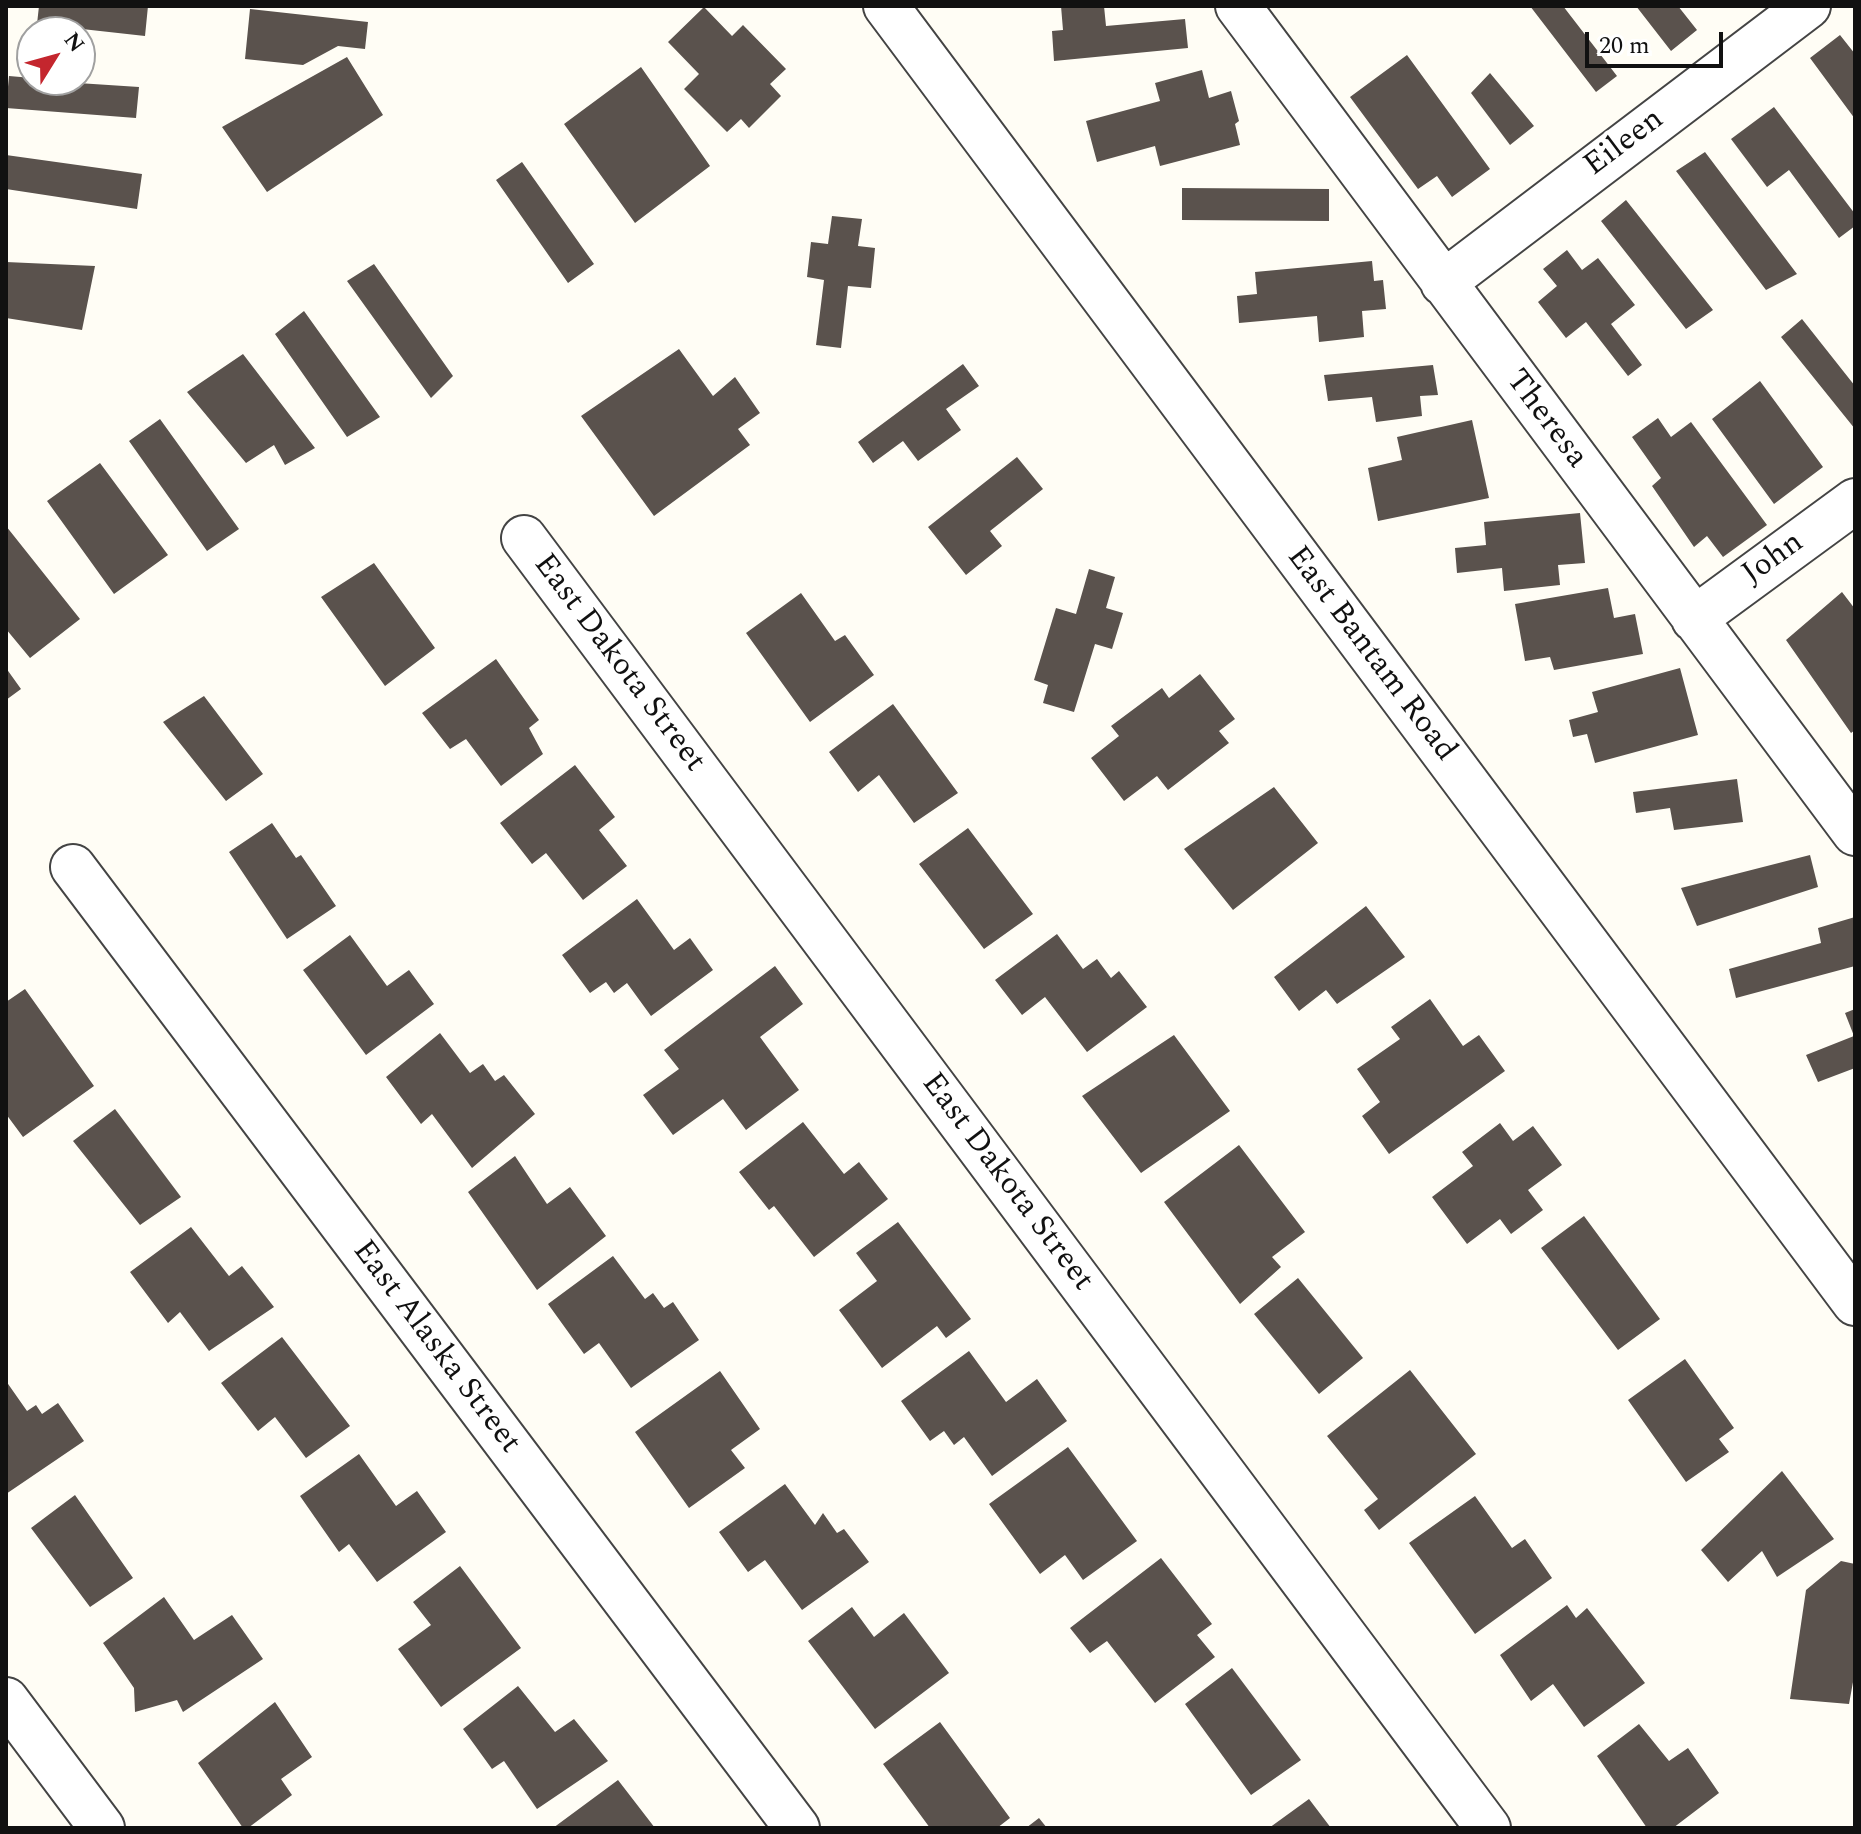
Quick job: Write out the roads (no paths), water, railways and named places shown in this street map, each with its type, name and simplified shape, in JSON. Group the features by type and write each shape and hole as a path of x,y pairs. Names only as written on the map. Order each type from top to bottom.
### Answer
{"street":[{"name":"East Bantam Road","path":"886,6 1855,1303"},
{"name":"Theresa","path":"1238,6 1855,833"},
{"name":"Eileen","path":"1443,283 1808,6"},
{"name":"John","path":"1694,619 1855,501"},
{"name":"East Dakota Street","path":"524,538 1488,1828"},
{"name":"East Alaska Street","path":"73,867 797,1828"},
{"path":"6,1700 102,1828"}]}
